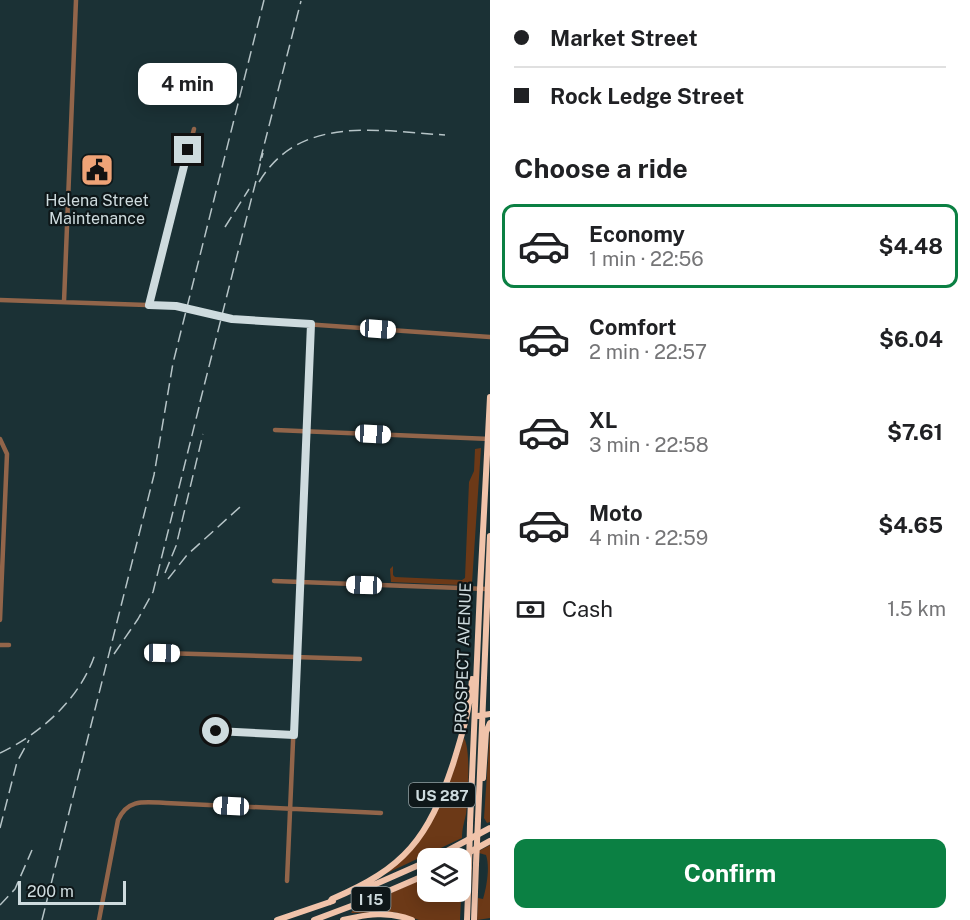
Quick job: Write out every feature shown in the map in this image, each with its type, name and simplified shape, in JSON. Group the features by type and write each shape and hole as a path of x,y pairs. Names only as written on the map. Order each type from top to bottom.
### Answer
{"highway":[{"name":"PROSPECT AVENUE","path":"474,920 490,397"},
{"name":"PROSPECT AVENUE","path":"467,920 478,640 490,536"},
{"name":"US 287","path":"330,902 369,882 393,865 411,848 430,821 443,794 467,721 478,640"},
{"path":"474,725 476,719 482,714 490,714"},
{"path":"478,802 483,775 486,732 490,723"},
{"path":"453,848 490,828"},
{"path":"471,851 490,841"},
{"name":"I 15","path":"277,920 371,887 417,866"},
{"name":"I 15","path":"314,920 364,902 417,879"},
{"path":"343,920 382,913 412,920"}],"street":[{"path":"64,302 76,0"},
{"path":"149,305 194,129"},
{"path":"0,300 176,306 232,319 490,337"},
{"path":"287,881 311,324"},
{"path":"275,430 489,439"},
{"path":"0,439 6,454 0,620"},
{"path":"274,581 483,589"},
{"path":"0,645 9,645"},
{"path":"162,653 360,659"},
{"path":"216,731 294,735"},
{"path":"99,920 118,820 126,807 133,804 154,802 381,813"}],"shaded area":[{"path":"481,448 472,583 460,585 391,582 390,569 393,566 395,577 462,580 465,578 469,482 474,471 475,449"},
{"path":"490,730 490,822 487,823 484,818"},
{"path":"464,738 468,752 468,774 467,807 462,838 441,848 417,848 417,859 385,874 415,846 427,830 451,777"},
{"path":"490,845 490,918 477,920 478,898 483,899 488,870 486,855 479,851"},
{"path":"417,881 417,902 461,902 460,920 419,920 394,912 351,913 353,910"}],"railway":[{"path":"42,920 154,475 173,363 264,0"},
{"path":"260,161 301,1"},
{"path":"259,182 276,160 296,145 318,136 368,130 445,135"},
{"path":"200,402 263,153"},
{"path":"225,227 249,189"},
{"path":"114,654 153,592 199,407"},
{"path":"165,573 176,546 203,434"},
{"path":"168,579 187,555 240,507"},
{"path":"0,753 31,735 58,712 81,684 96,651"},
{"path":"0,828 17,762 29,740"},
{"path":"0,905 15,889 32,850"}],"place":[{"name":"Helena Street Maintenance","path":"97,170"}],"route":[{"path":"188,150 149,305 176,306 232,319 311,324 294,735 216,731"}]}
